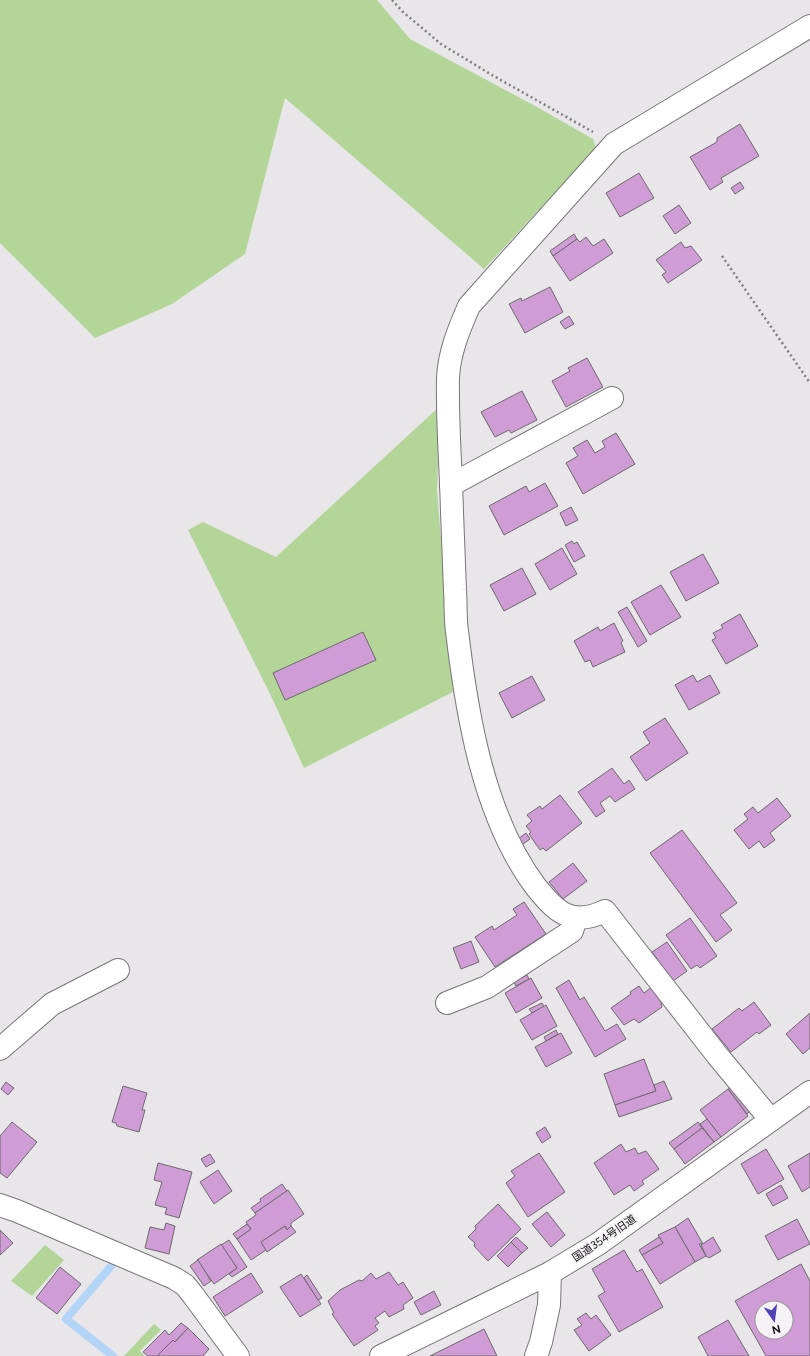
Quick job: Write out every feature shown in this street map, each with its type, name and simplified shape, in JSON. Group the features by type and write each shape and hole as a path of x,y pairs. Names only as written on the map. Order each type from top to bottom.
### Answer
{"street":[{"path":"771,1120 717,1055 605,911 596,916 586,918 576,918 560,912 541,893 526,874 510,845 485,782 470,718 457,630 448,377 458,332 469,306 614,144 810,26"},
{"path":"452,485 612,398"},
{"path":"447,1003 487,987 533,957 572,931 576,918"},
{"path":"0,1050 52,1004 118,970"},
{"name":"国道354号旧道","path":"381,1356 498,1300 550,1273 598,1244 810,1092"},
{"path":"0,1205 174,1278 185,1285 238,1356"},
{"path":"536,1356 541,1342 549,1305 550,1273"}],"path":[{"path":"392,0 403,12 441,44 492,75 614,144"},
{"path":"722,256 810,383"}],"green space":[{"path":"0,0 377,0 410,39 537,107 593,139 596,148 484,269 285,98 245,254 172,304 95,338 0,243"},
{"path":"440,406 437,490 453,692 304,768 272,698 188,530 203,522 276,557"},
{"path":"45,1245 64,1260 32,1296 11,1281"},
{"path":"154,1324 161,1330 140,1351 145,1356 124,1356"}],"building":[{"path":"740,124 759,156 721,178 723,182 710,190 690,157 717,142 717,138"},
{"path":"639,173 654,198 620,217 606,193"},
{"path":"740,182 744,188 735,194 731,188"},
{"path":"679,205 691,223 675,234 663,216"},
{"path":"574,234 577,239 553,256 550,251"},
{"path":"586,237 593,246 604,239 613,253 570,281 553,256 577,239 580,242"},
{"path":"681,242 685,248 691,246 702,260 668,283 662,275 666,272 656,260"},
{"path":"550,287 563,312 525,333 509,304 521,298 522,301"},
{"path":"569,316 574,324 565,329 560,322"},
{"path":"587,358 603,387 566,407 552,381 570,371 568,368"},
{"path":"522,391 537,420 511,433 509,430 495,437 481,412"},
{"path":"616,433 635,464 583,494 566,463 578,456 573,448 587,440 595,453 605,447 602,441"},
{"path":"545,483 558,506 504,535 489,506 526,486 529,492"},
{"path":"571,507 578,520 566,526 560,513"},
{"path":"572,541 574,544 577,542 585,556 574,562 565,545"},
{"path":"562,548 577,574 550,590 535,564"},
{"path":"703,554 719,583 686,601 670,572"},
{"path":"522,568 536,594 504,611 490,585"},
{"path":"661,585 681,617 650,635 631,602"},
{"path":"627,607 647,641 638,647 618,612"},
{"path":"740,614 758,646 726,664 712,640 716,638 713,633 723,628 721,625"},
{"path":"614,623 623,641 621,643 625,652 593,667 590,660 585,662 574,641 598,627 600,631"},
{"path":"363,632 376,660 285,700 273,673"},
{"path":"693,675 697,682 710,675 720,693 689,710 675,685"},
{"path":"532,676 545,700 512,718 499,693"},
{"path":"665,718 688,753 646,781 630,757 650,743 643,732"},
{"path":"612,768 624,784 629,780 635,789 615,802 610,796 600,803 605,811 596,817 578,792"},
{"path":"560,795 582,823 546,851 543,848 540,850 529,834 531,832 526,826 532,821 527,815 540,806 542,809"},
{"path":"777,798 791,816 770,833 775,840 764,848 759,841 749,849 734,830 748,819 744,814 753,807 758,813"},
{"path":"682,830 737,903 720,915 732,930 716,942 650,853"},
{"path":"526,833 530,839 523,844 518,839"},
{"path":"573,863 587,881 563,899 549,882"},
{"path":"524,902 546,934 495,967 475,937 492,926 494,930 517,915 513,909"},
{"path":"690,918 717,956 700,968 697,965 691,969 666,935"},
{"path":"471,941 479,962 461,969 453,948"},
{"path":"667,942 687,971 673,981 652,952"},
{"path":"527,975 529,979 516,986 514,982"},
{"path":"531,978 542,998 516,1013 505,993"},
{"path":"569,980 580,1000 584,997 605,1031 617,1024 626,1039 595,1057 556,988"},
{"path":"639,986 644,993 652,987 660,998 662,1007 639,1023 634,1019 624,1025 611,1008 631,994 630,992"},
{"path":"754,1002 771,1025 759,1034 757,1032 731,1052 712,1029 739,1008 742,1011"},
{"path":"542,1003 544,1007 532,1013 529,1009"},
{"path":"546,1005 557,1026 532,1040 520,1020"},
{"path":"810,1013 810,1048 803,1054 786,1034"},
{"path":"556,1030 558,1034 546,1041 544,1037"},
{"path":"561,1033 572,1053 546,1067 535,1047"},
{"path":"644,1059 656,1091 615,1105 604,1074"},
{"path":"664,1081 672,1099 619,1117 615,1105 656,1091 654,1085"},
{"path":"6,1082 14,1088 8,1095 1,1089"},
{"path":"123,1086 147,1093 142,1110 145,1110 139,1132 117,1126 116,1123 112,1122"},
{"path":"731,1088 750,1111 747,1114 728,1089"},
{"path":"728,1089 748,1116 721,1137 700,1110"},
{"path":"707,1119 721,1137 714,1142 700,1124"},
{"path":"12,1122 37,1142 7,1178 0,1173 0,1136"},
{"path":"698,1122 702,1128 674,1149 669,1143"},
{"path":"545,1127 551,1137 542,1143 536,1133"},
{"path":"702,1128 714,1142 685,1164 674,1149"},
{"path":"621,1144 626,1152 635,1148 638,1154 646,1151 659,1169 642,1181 644,1184 634,1191 630,1185 614,1195 594,1163"},
{"path":"766,1149 784,1179 758,1194 741,1164"},
{"path":"539,1153 565,1192 528,1217 506,1183 515,1176 511,1171"},
{"path":"810,1153 810,1187 802,1192 788,1166"},
{"path":"210,1154 215,1162 206,1167 201,1159"},
{"path":"158,1163 192,1172 179,1218 165,1214 167,1208 155,1205 162,1182 154,1180"},
{"path":"218,1170 232,1191 214,1204 200,1182"},
{"path":"282,1184 287,1191 255,1213 251,1208 261,1201 260,1199"},
{"path":"781,1185 788,1198 773,1206 766,1194"},
{"path":"288,1190 304,1214 291,1223 291,1226 287,1230 285,1226 261,1242 266,1250 251,1260 237,1239 251,1229 246,1222 256,1215 255,1213"},
{"path":"498,1204 521,1229 488,1261 474,1246 475,1243 468,1237 476,1229 475,1226"},
{"path":"547,1212 565,1235 551,1247 532,1224"},
{"path":"688,1218 703,1244 699,1244 706,1256 695,1262 675,1227"},
{"path":"797,1219 810,1244 778,1260 765,1236"},
{"path":"166,1223 175,1226 169,1254 145,1248 150,1227 164,1230"},
{"path":"247,1224 251,1229 237,1239 233,1234"},
{"path":"285,1226 287,1230 291,1226 296,1232 267,1252 261,1242"},
{"path":"675,1227 695,1262 660,1284 642,1255 663,1243 658,1235"},
{"path":"0,1230 13,1243 0,1255"},
{"path":"516,1237 528,1248 522,1253 511,1242"},
{"path":"659,1237 663,1243 642,1255 639,1250"},
{"path":"713,1237 721,1251 709,1258 706,1256 701,1245"},
{"path":"229,1240 247,1267 232,1277 229,1274 237,1268 221,1245"},
{"path":"511,1242 522,1253 508,1267 497,1256"},
{"path":"221,1244 237,1268 214,1284 197,1260"},
{"path":"624,1250 637,1272 642,1269 663,1307 619,1332 598,1296 605,1292 592,1269"},
{"path":"198,1260 211,1281 204,1286 190,1266"},
{"path":"801,1264 810,1281 810,1356 766,1356 757,1340 794,1340 794,1300 754,1300 754,1335 735,1301"},
{"path":"60,1267 81,1284 57,1314 36,1298"},
{"path":"389,1272 398,1285 403,1282 413,1298 403,1305 404,1309 389,1317 385,1311 375,1318 379,1323 375,1326 378,1330 354,1346 332,1314 334,1313 328,1301 340,1290 359,1280 362,1281 371,1273 376,1279"},
{"path":"251,1273 263,1292 225,1316 213,1297"},
{"path":"301,1274 321,1304 300,1317 280,1287"},
{"path":"307,1275 322,1298 318,1300 304,1278"},
{"path":"434,1291 441,1305 421,1315 414,1302"},
{"path":"586,1313 591,1319 596,1315 611,1335 589,1351 574,1330 582,1325 577,1319"},
{"path":"728,1320 749,1356 708,1356 698,1337"},
{"path":"181,1323 188,1328 175,1342 173,1340 157,1356 148,1356 143,1352 165,1330 169,1335"},
{"path":"188,1328 209,1349 203,1356 157,1356 173,1340 175,1342"},
{"path":"484,1329 497,1356 430,1356"}],"waterway":[{"path":"112,1265 66,1319 113,1356"}]}
